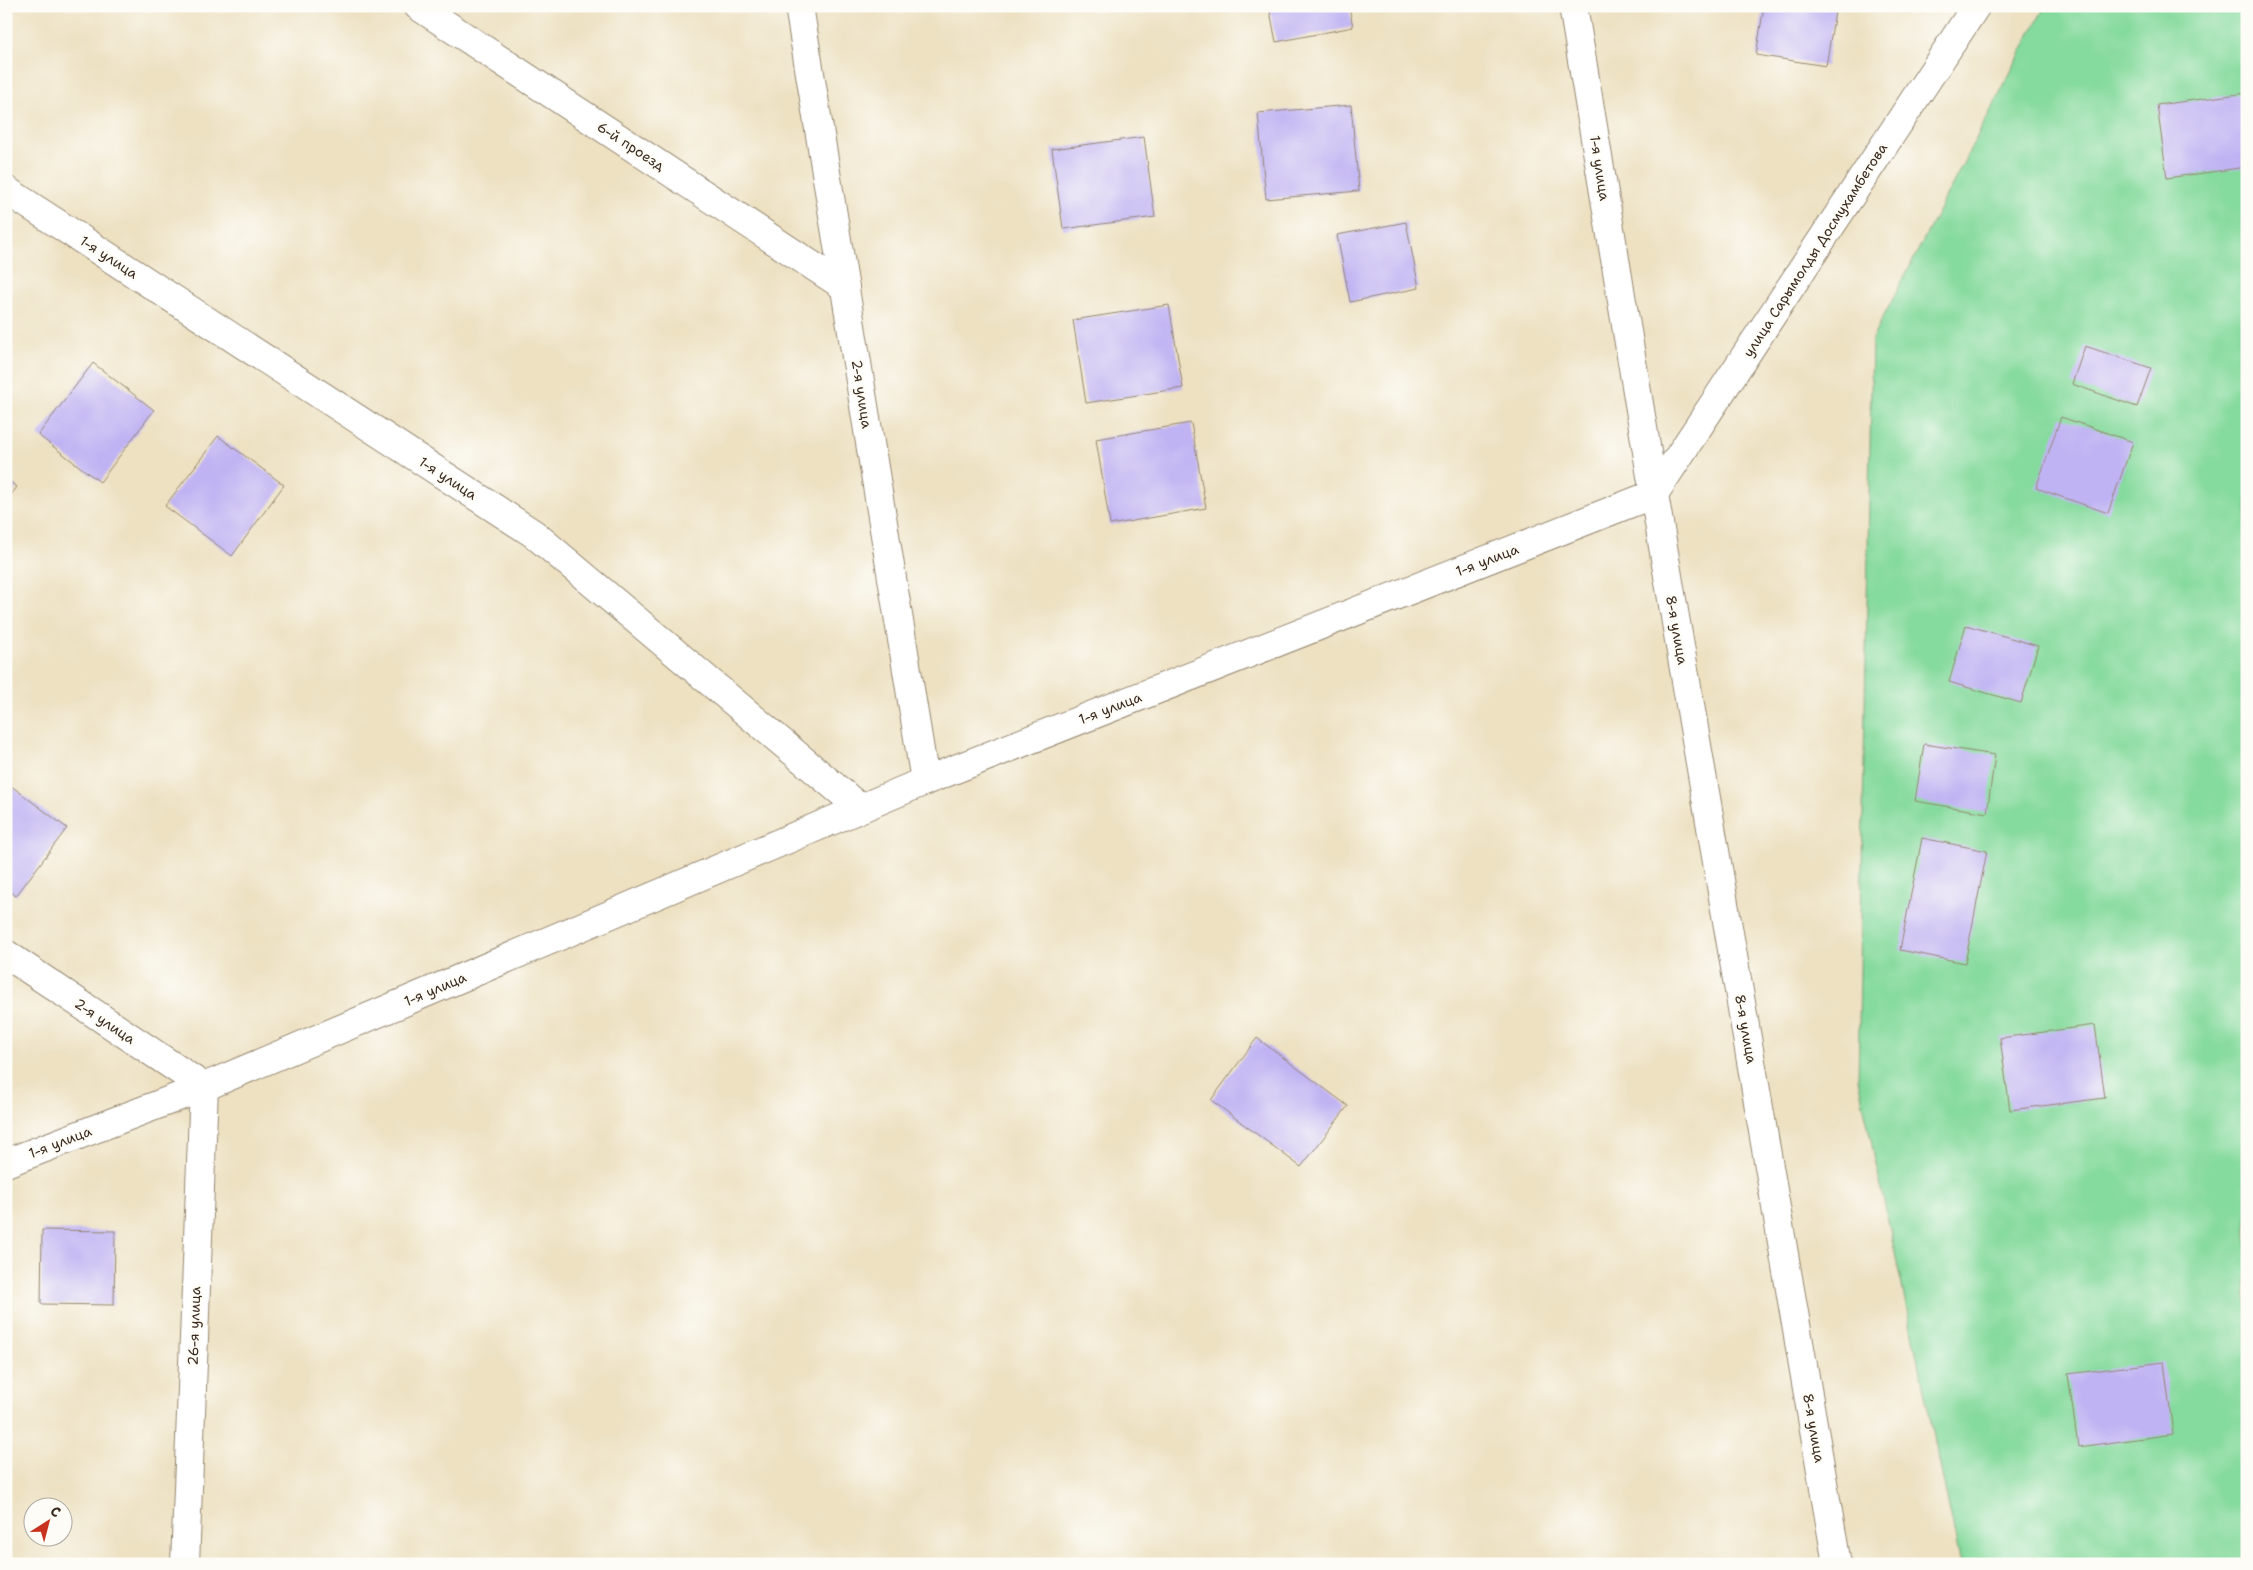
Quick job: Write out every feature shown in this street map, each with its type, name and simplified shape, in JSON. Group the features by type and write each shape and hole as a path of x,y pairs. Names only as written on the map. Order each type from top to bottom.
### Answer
{"street":[{"name":"6-й проезд","path":"418,6 845,287"},
{"name":"2-я улица","path":"799,6 925,781"},
{"name":"1-я улица","path":"6,1162 204,1087 925,781 1654,494 1574,6"},
{"name":"улица Сарымолды Досмухамбетова","path":"1654,494 1976,6"},
{"name":"1-я улица","path":"6,190 534,534 860,808"},
{"name":"8-я улица","path":"1654,494 1837,1564"},
{"name":"2-я улица","path":"6,954 204,1087"},
{"name":"26-я улица","path":"185,1564 204,1087"}],"green space":[{"path":"2045,6 2247,6 2247,1564 1961,1564 1858,1079 1872,339"}],"building":[{"path":"1269,6 1349,6 1353,27 1276,42"},
{"path":"1764,6 1836,6 1826,66 1756,55"},
{"path":"2247,93 2247,167 2167,178 2157,105"},
{"path":"1351,105 1359,191 1266,199 1258,113"},
{"path":"1144,137 1155,217 1063,229 1052,149"},
{"path":"1406,222 1419,288 1350,302 1337,235"},
{"path":"1169,305 1183,388 1086,403 1073,320"},
{"path":"2085,346 2151,368 2137,407 2072,384"},
{"path":"93,363 154,410 100,482 38,435"},
{"path":"2061,417 2133,442 2108,513 2036,488"},
{"path":"1191,423 1206,508 1110,525 1096,439"},
{"path":"218,436 284,485 232,556 165,506"},
{"path":"6,479 17,487 6,501"},
{"path":"1966,625 2038,646 2021,703 1949,682"},
{"path":"1924,744 1995,755 1987,813 1915,801"},
{"path":"6,782 67,828 16,896 6,888"},
{"path":"1922,838 1987,851 1965,963 1900,950"},
{"path":"2095,1025 2105,1098 2010,1110 2000,1038"},
{"path":"1257,1038 1348,1106 1301,1167 1211,1100"},
{"path":"42,1230 115,1231 114,1305 41,1304"},
{"path":"2164,1362 2173,1434 2078,1447 2068,1374"}]}
